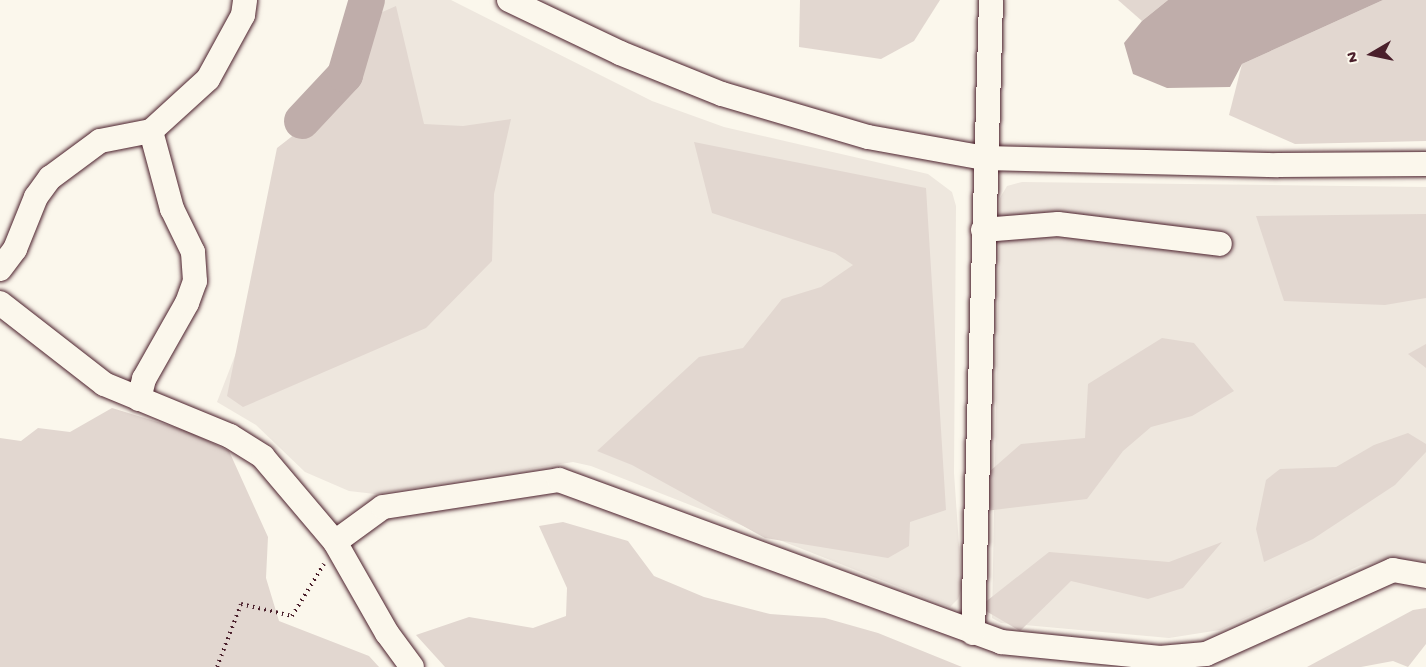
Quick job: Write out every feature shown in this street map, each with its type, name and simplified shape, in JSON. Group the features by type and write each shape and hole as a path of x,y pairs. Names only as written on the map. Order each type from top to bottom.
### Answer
{"street":[{"path":"0,268 15,249 36,197 50,178 100,141 151,131 208,79 243,15 246,0"},
{"path":"509,0 620,53 722,94 868,137 984,158 1278,165 1426,164"},
{"path":"973,633 984,158 991,0"},
{"path":"139,399 144,379 187,303 195,281 194,252 172,208 151,131"},
{"path":"983,230 1058,224 1220,243"},
{"path":"0,303 104,384 230,436 263,457 335,542 387,633 412,667"},
{"path":"335,542 382,507 559,480 1001,642 1181,657 1206,654 1393,570 1426,576"}],"path":[{"path":"217,667 241,604 292,616 335,542"}],"shaded area":[{"path":"373,0 451,0 652,101 724,127 928,174 952,192 956,206 954,473 962,588 958,599 950,607 591,466 573,462 375,494 349,491 305,472 256,425 217,402"},
{"path":"800,0 940,0 914,41 881,59 799,47"},
{"path":"1118,0 1168,0 1142,21"},
{"path":"1168,0 1383,0 1242,64 1230,87 1167,88 1133,74 1124,43 1142,21"},
{"path":"1383,0 1426,0 1426,141 1295,144 1229,115 1242,64"},
{"path":"396,6 424,124 463,126 511,119 494,194 492,261 426,328 243,407 227,396 277,148 304,127 352,76 378,14"},
{"path":"694,142 926,188 946,510 910,522 909,546 888,558 765,538 632,465 597,451 699,357 743,348 782,299 821,287 853,265 835,253 712,213"},
{"path":"1022,182 1426,187 1426,561 1390,559 1361,565 1220,630 1169,638 1001,623 992,618 1000,198 1007,186"},
{"path":"1426,214 1426,298 1385,305 1284,301 1256,216"},
{"path":"1162,338 1194,343 1234,391 1192,416 1151,427 1123,451 1087,499 985,511 982,478 1021,444 1085,438 1088,384"},
{"path":"1426,344 1426,368 1408,354"},
{"path":"112,408 187,431 229,451 268,537 266,578 279,621 369,656 379,667 0,667 0,438 21,441 38,428 70,432"},
{"path":"1408,433 1426,444 1426,452 1395,485 1313,539 1264,562 1256,529 1266,480 1280,469 1336,467 1374,445"},
{"path":"563,522 628,541 654,576 704,597 770,614 825,618 878,633 962,667 445,667 416,635 469,617 533,628 566,616 567,588 539,526"},
{"path":"1222,542 1183,588 1148,599 1071,581 1020,631 979,607 1049,552 1169,562"},
{"path":"1426,608 1426,644 1408,667 1393,661 1361,667 1307,667 1413,610"}],"waterway":[{"path":"302,121 345,75 367,0"}]}
